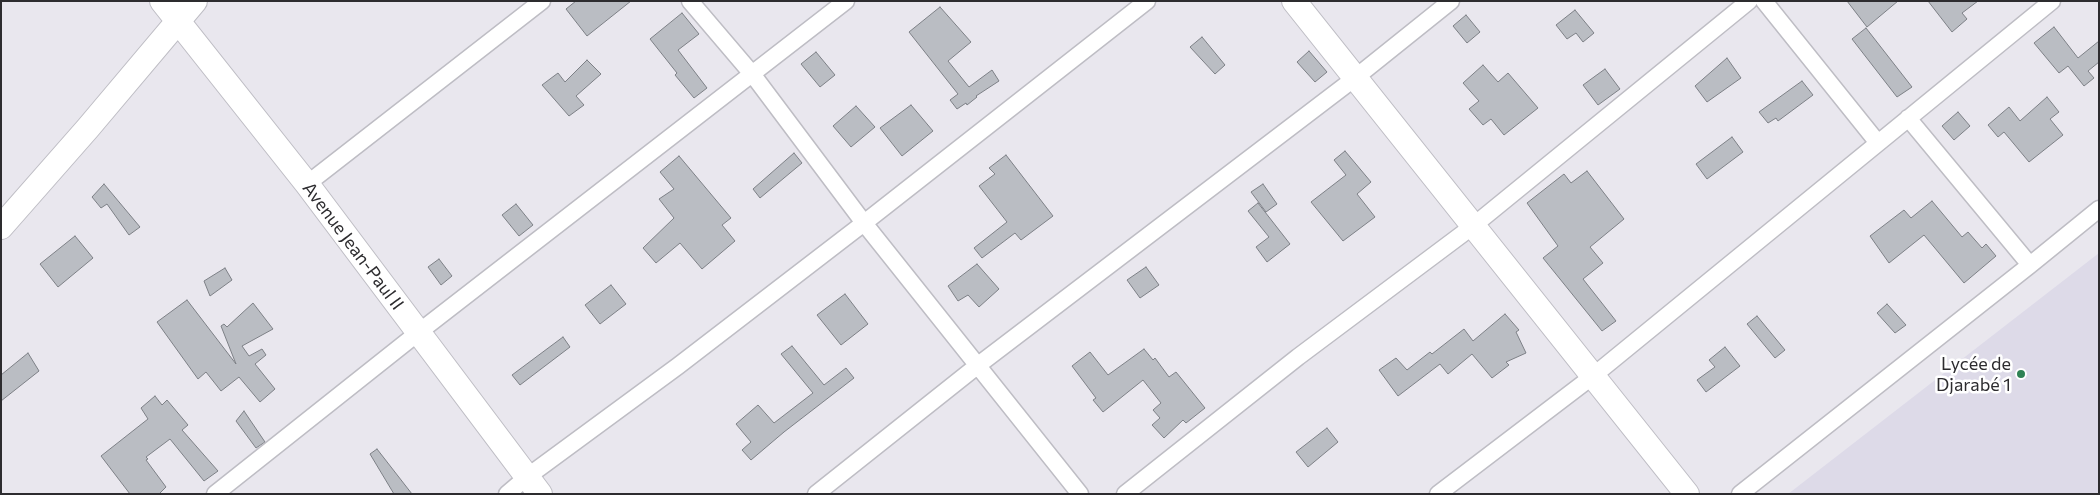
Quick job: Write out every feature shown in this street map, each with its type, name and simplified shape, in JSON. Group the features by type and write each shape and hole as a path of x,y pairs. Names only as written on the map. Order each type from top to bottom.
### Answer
{"street":[{"name":"Avenue Jean-Paul II","path":"162,1 307,184 534,485"},
{"path":"1,227 88,128 195,1"},
{"path":"307,184 542,1"},
{"path":"690,1 753,75 864,223 1080,494"},
{"path":"215,494 419,332 753,75 846,1"},
{"path":"508,494 534,485 678,366 1147,1"},
{"path":"1294,1 1687,494"},
{"path":"816,494 977,366 1355,78 1451,1"},
{"path":"1125,494 1298,356 1473,226 1749,1"},
{"path":"1764,1 1878,143"},
{"path":"1438,494 1593,376 2052,1"},
{"path":"1908,118 2030,265"},
{"path":"1740,494 2099,209"}],"shaded area":[{"name":"Lycée de Djarabé 1","path":"2099,253 2099,494 1788,494"}],"building":[{"path":"576,1 631,1 587,36 566,9"},
{"path":"1847,1 1898,1 1867,27"},
{"path":"1928,1 1978,1 1962,13 1967,19 1952,32"},
{"path":"940,7 971,42 948,61 969,87 992,70 999,81 976,96 967,105 966,103 957,109 950,100 958,94 909,32"},
{"path":"1575,10 1594,33 1583,42 1576,33 1567,39 1556,25"},
{"path":"682,13 699,34 678,50 707,88 694,98 650,39"},
{"path":"1466,15 1480,32 1467,43 1453,26"},
{"path":"2054,27 2078,58 2099,41 2099,62 2088,71 2094,78 2084,86 2068,66 2059,73 2034,43"},
{"path":"1866,28 1912,87 1897,97 1852,39"},
{"path":"1202,37 1225,65 1215,74 1190,47"},
{"path":"1309,51 1327,72 1315,82 1297,62"},
{"path":"816,52 835,75 820,87 801,64"},
{"path":"1727,58 1741,78 1707,102 1695,86"},
{"path":"587,60 601,74 576,96 584,105 569,116 542,85 558,73 565,82"},
{"path":"1483,65 1498,82 1508,73 1538,108 1504,135 1491,119 1483,125 1469,109 1479,101 1463,83"},
{"path":"1605,69 1620,89 1598,105 1583,85"},
{"path":"1802,81 1813,95 1778,121 1776,118 1768,123 1759,112"},
{"path":"2047,97 2059,112 2050,119 2063,135 2029,162 2004,132 1998,137 1988,125 2009,107 2020,121"},
{"path":"911,105 933,131 902,156 880,128"},
{"path":"856,106 875,127 851,147 833,126"},
{"path":"1958,112 1970,126 1954,140 1942,126"},
{"path":"1732,137 1743,152 1707,179 1696,164"},
{"path":"1345,151 1371,182 1357,194 1375,217 1343,241 1311,202 1346,175 1334,160"},
{"path":"794,153 802,163 760,198 753,189"},
{"path":"1006,155 1053,216 1021,240 1015,233 982,258 974,248 1007,222 979,186 995,174 989,168"},
{"path":"679,156 731,218 722,225 735,241 702,269 680,243 656,263 643,248 674,218 659,199 674,189 660,172"},
{"path":"1587,171 1624,219 1590,247 1603,263 1583,279 1616,321 1602,331 1543,258 1558,246 1527,203 1564,174 1571,183"},
{"path":"104,184 140,227 129,235 107,204 101,208 92,197"},
{"path":"1263,184 1277,204 1266,212 1251,192"},
{"path":"1932,201 1962,237 1968,232 1982,248 1986,244 1996,256 1964,283 1924,235 1889,263 1870,236 1904,210 1911,218"},
{"path":"1258,203 1290,244 1267,262 1256,247 1269,237 1248,211"},
{"path":"516,204 533,225 519,236 502,215"},
{"path":"75,236 93,258 58,287 40,264"},
{"path":"439,259 452,276 441,285 428,267"},
{"path":"977,264 999,289 979,307 968,295 958,301 948,286"},
{"path":"1146,267 1159,285 1140,298 1127,280"},
{"path":"225,268 232,280 210,296 204,281"},
{"path":"611,285 626,304 600,324 585,305"},
{"path":"845,294 868,324 841,345 817,315"},
{"path":"187,300 236,364 221,326 224,324 227,327 253,303 273,329 242,346 249,356 262,349 266,355 255,364 275,389 260,402 239,377 221,391 206,372 198,379 157,322"},
{"path":"1887,304 1906,325 1895,333 1877,313"},
{"path":"1505,314 1519,330 1516,332 1526,353 1506,362 1509,365 1492,378 1472,354 1448,374 1440,364 1398,396 1379,370 1396,358 1407,370 1430,352 1432,354 1464,329 1473,341"},
{"path":"1757,316 1785,350 1775,358 1747,324"},
{"path":"563,337 570,347 520,385 512,375"},
{"path":"792,346 824,385 846,368 854,378 751,460 742,450 751,442 736,424 758,405 774,423 813,393 781,354"},
{"path":"1725,347 1740,366 1706,392 1697,380 1715,367 1709,360"},
{"path":"1144,349 1153,360 1155,358 1169,377 1176,372 1205,408 1186,423 1183,420 1164,438 1152,425 1160,418 1153,410 1161,403 1143,380 1103,412 1093,400 1096,398 1072,366 1090,352 1108,375"},
{"path":"28,353 39,371 1,401 1,375"},
{"path":"155,396 162,405 167,400 188,425 182,430 218,471 204,481 170,439 146,457 148,459 146,460 166,487 159,494 130,494 101,456 148,419 141,408"},
{"path":"244,411 265,442 256,448 236,421"},
{"path":"1327,428 1338,442 1308,467 1296,452"},
{"path":"377,449 412,494 394,494 370,454"}],"place":[{"name":"Lycée de Djarabé 1","path":"2021,374"}]}
